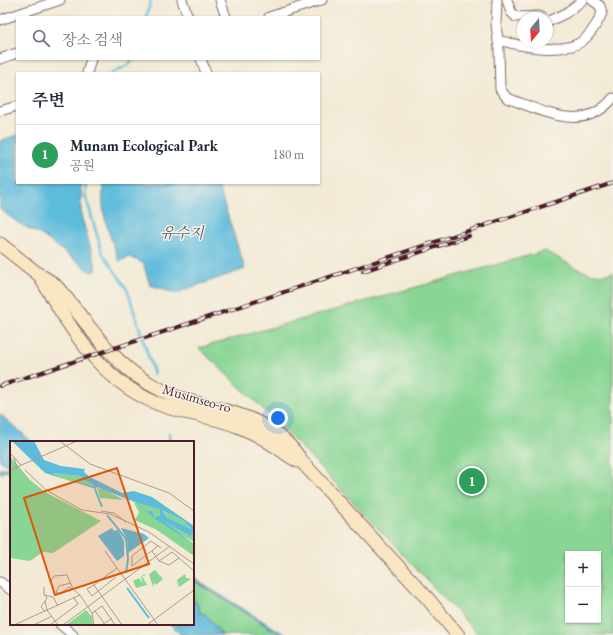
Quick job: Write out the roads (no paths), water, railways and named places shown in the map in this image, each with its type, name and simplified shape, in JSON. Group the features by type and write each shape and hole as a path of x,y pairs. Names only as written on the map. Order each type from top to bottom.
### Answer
{"street":[{"path":"0,20 60,0"},
{"path":"182,0 188,16"},
{"path":"220,0 226,16"},
{"path":"272,16 322,0"},
{"path":"497,0 500,89 507,98 556,117 572,118 599,111 613,98"},
{"path":"506,0 511,12 517,17"},
{"path":"553,20 566,13 583,0"},
{"path":"498,40 540,48 573,46 596,26 602,13 600,6 592,0"},
{"path":"0,59 16,53"},
{"path":"87,72 91,60"},
{"path":"202,60 206,72"},
{"path":"0,111 16,106"},
{"name":"Musimseo-ro","path":"0,244 54,285 96,336 118,360 132,372 169,394 188,401 235,412 253,420 275,433 295,450 303,463 428,599 458,635"},
{"path":"0,582 10,589"},
{"path":"61,625 73,635"}],"water":[{"path":"16,135 16,184 81,184 81,215 97,270 91,272 43,236 18,223 0,209 0,141"},
{"name":"유수지","path":"104,184 217,184 245,269 175,293 150,285 143,263 130,257 119,261 106,223 103,193"},
{"path":"0,414 31,441 10,441 10,470 0,473 0,469 9,467 0,460"},
{"path":"194,577 199,582 286,635 281,635 194,581"},
{"path":"194,600 198,605 199,612 206,615 222,635 181,635 171,625 194,625"}],"waterway":[{"path":"146,16 151,0"},
{"path":"114,72 130,64 131,60"},
{"path":"86,184 85,194 102,252 127,289 154,374"},
{"path":"169,433 170,441"}],"railway":[{"path":"0,386 613,183"},
{"path":"363,271 469,236"}],"place":[{"name":"Munam Ecological Park","path":"472,481"}]}
